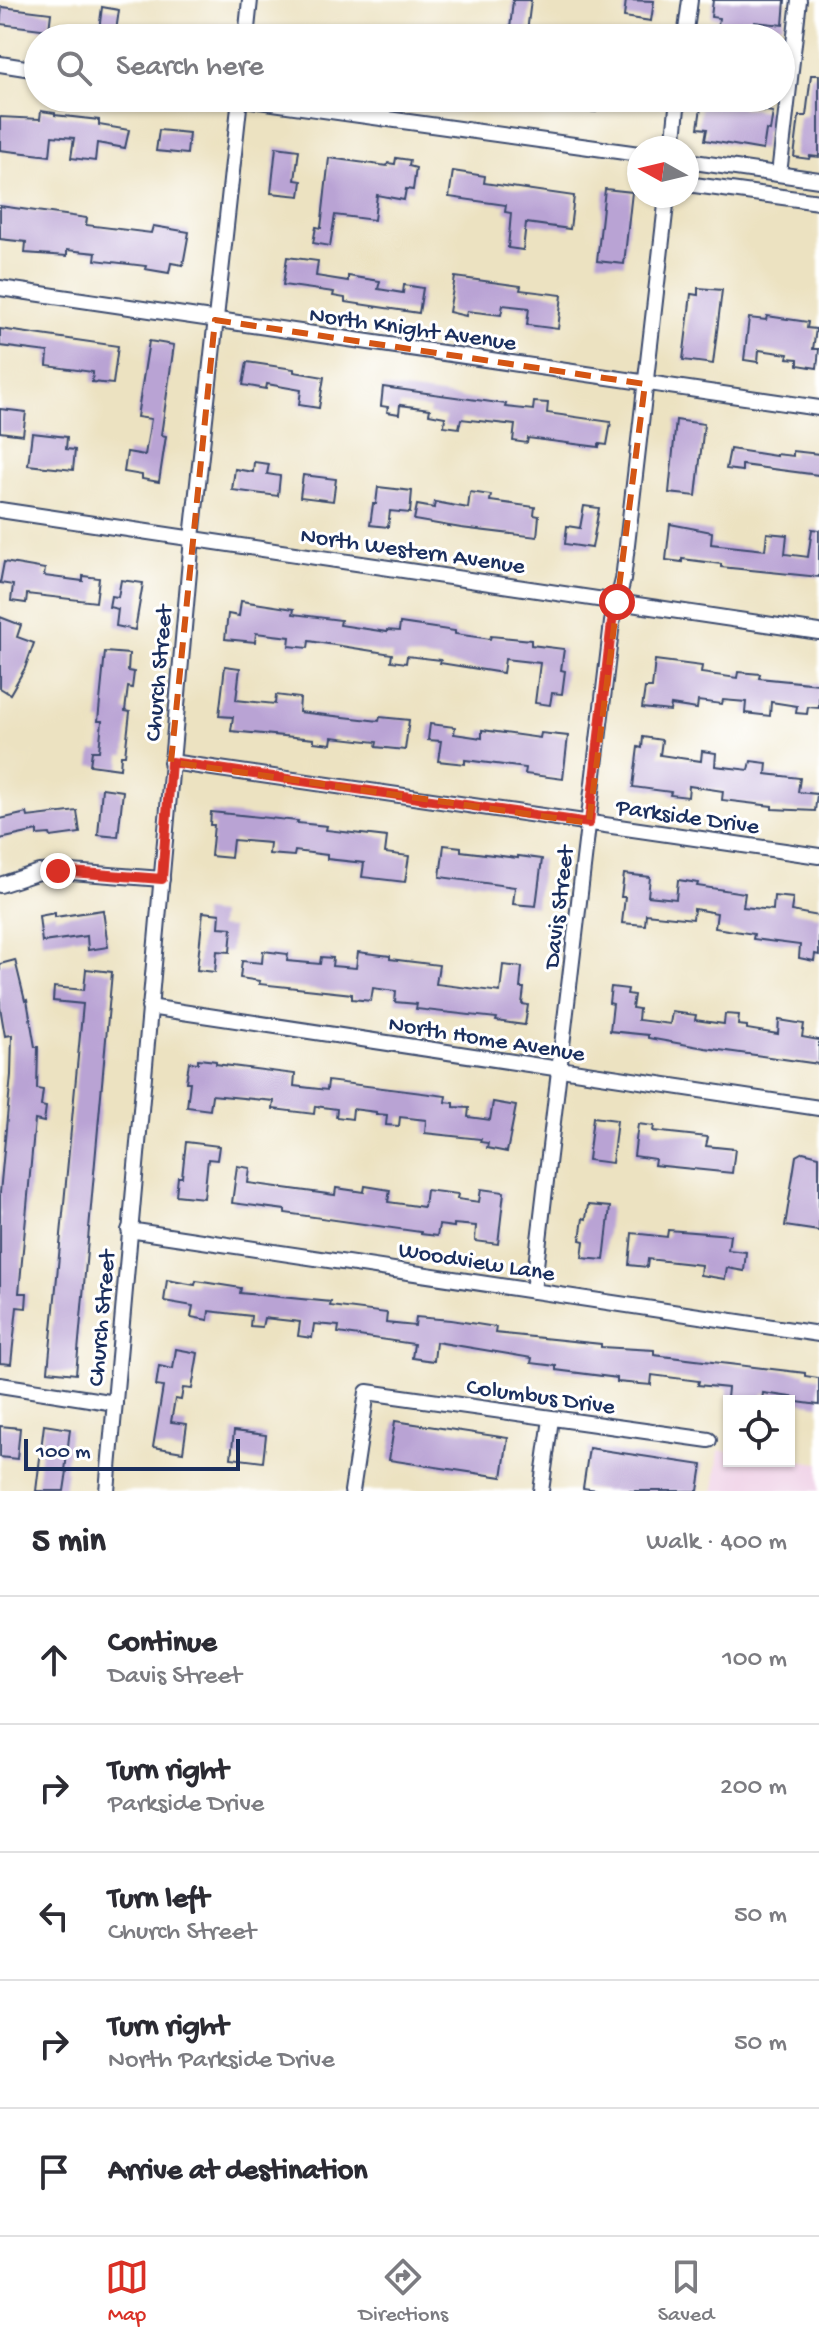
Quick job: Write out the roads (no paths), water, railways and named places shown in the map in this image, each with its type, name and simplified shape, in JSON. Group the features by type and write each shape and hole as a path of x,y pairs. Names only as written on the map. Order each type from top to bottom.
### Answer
{"street":[{"path":"247,24 250,0"},
{"path":"687,24 690,0"},
{"path":"795,35 799,0"},
{"path":"0,64 24,68"},
{"name":"Church Street","path":"107,1491 192,538 237,112"},
{"path":"339,112 627,152"},
{"path":"674,136 677,112"},
{"path":"779,174 786,112"},
{"path":"699,163 819,180"},
{"path":"699,186 819,202"},
{"name":"Davis Street","path":"533,1291 612,622 623,580 666,208"},
{"name":"North Knight Avenue","path":"0,288 819,408"},
{"name":"North Western Avenue","path":"0,510 819,632"},
{"name":"Parkside Drive","path":"171,762 819,856"},
{"path":"0,885 39,872 58,871 162,879"},
{"name":"North Home Avenue","path":"149,1007 819,1108"},
{"name":"Woodview Lane","path":"129,1230 819,1334"},
{"path":"0,1385 115,1403"},
{"name":"Columbus Drive","path":"352,1491 367,1392 709,1440"},
{"path":"541,1491 551,1419"}]}
